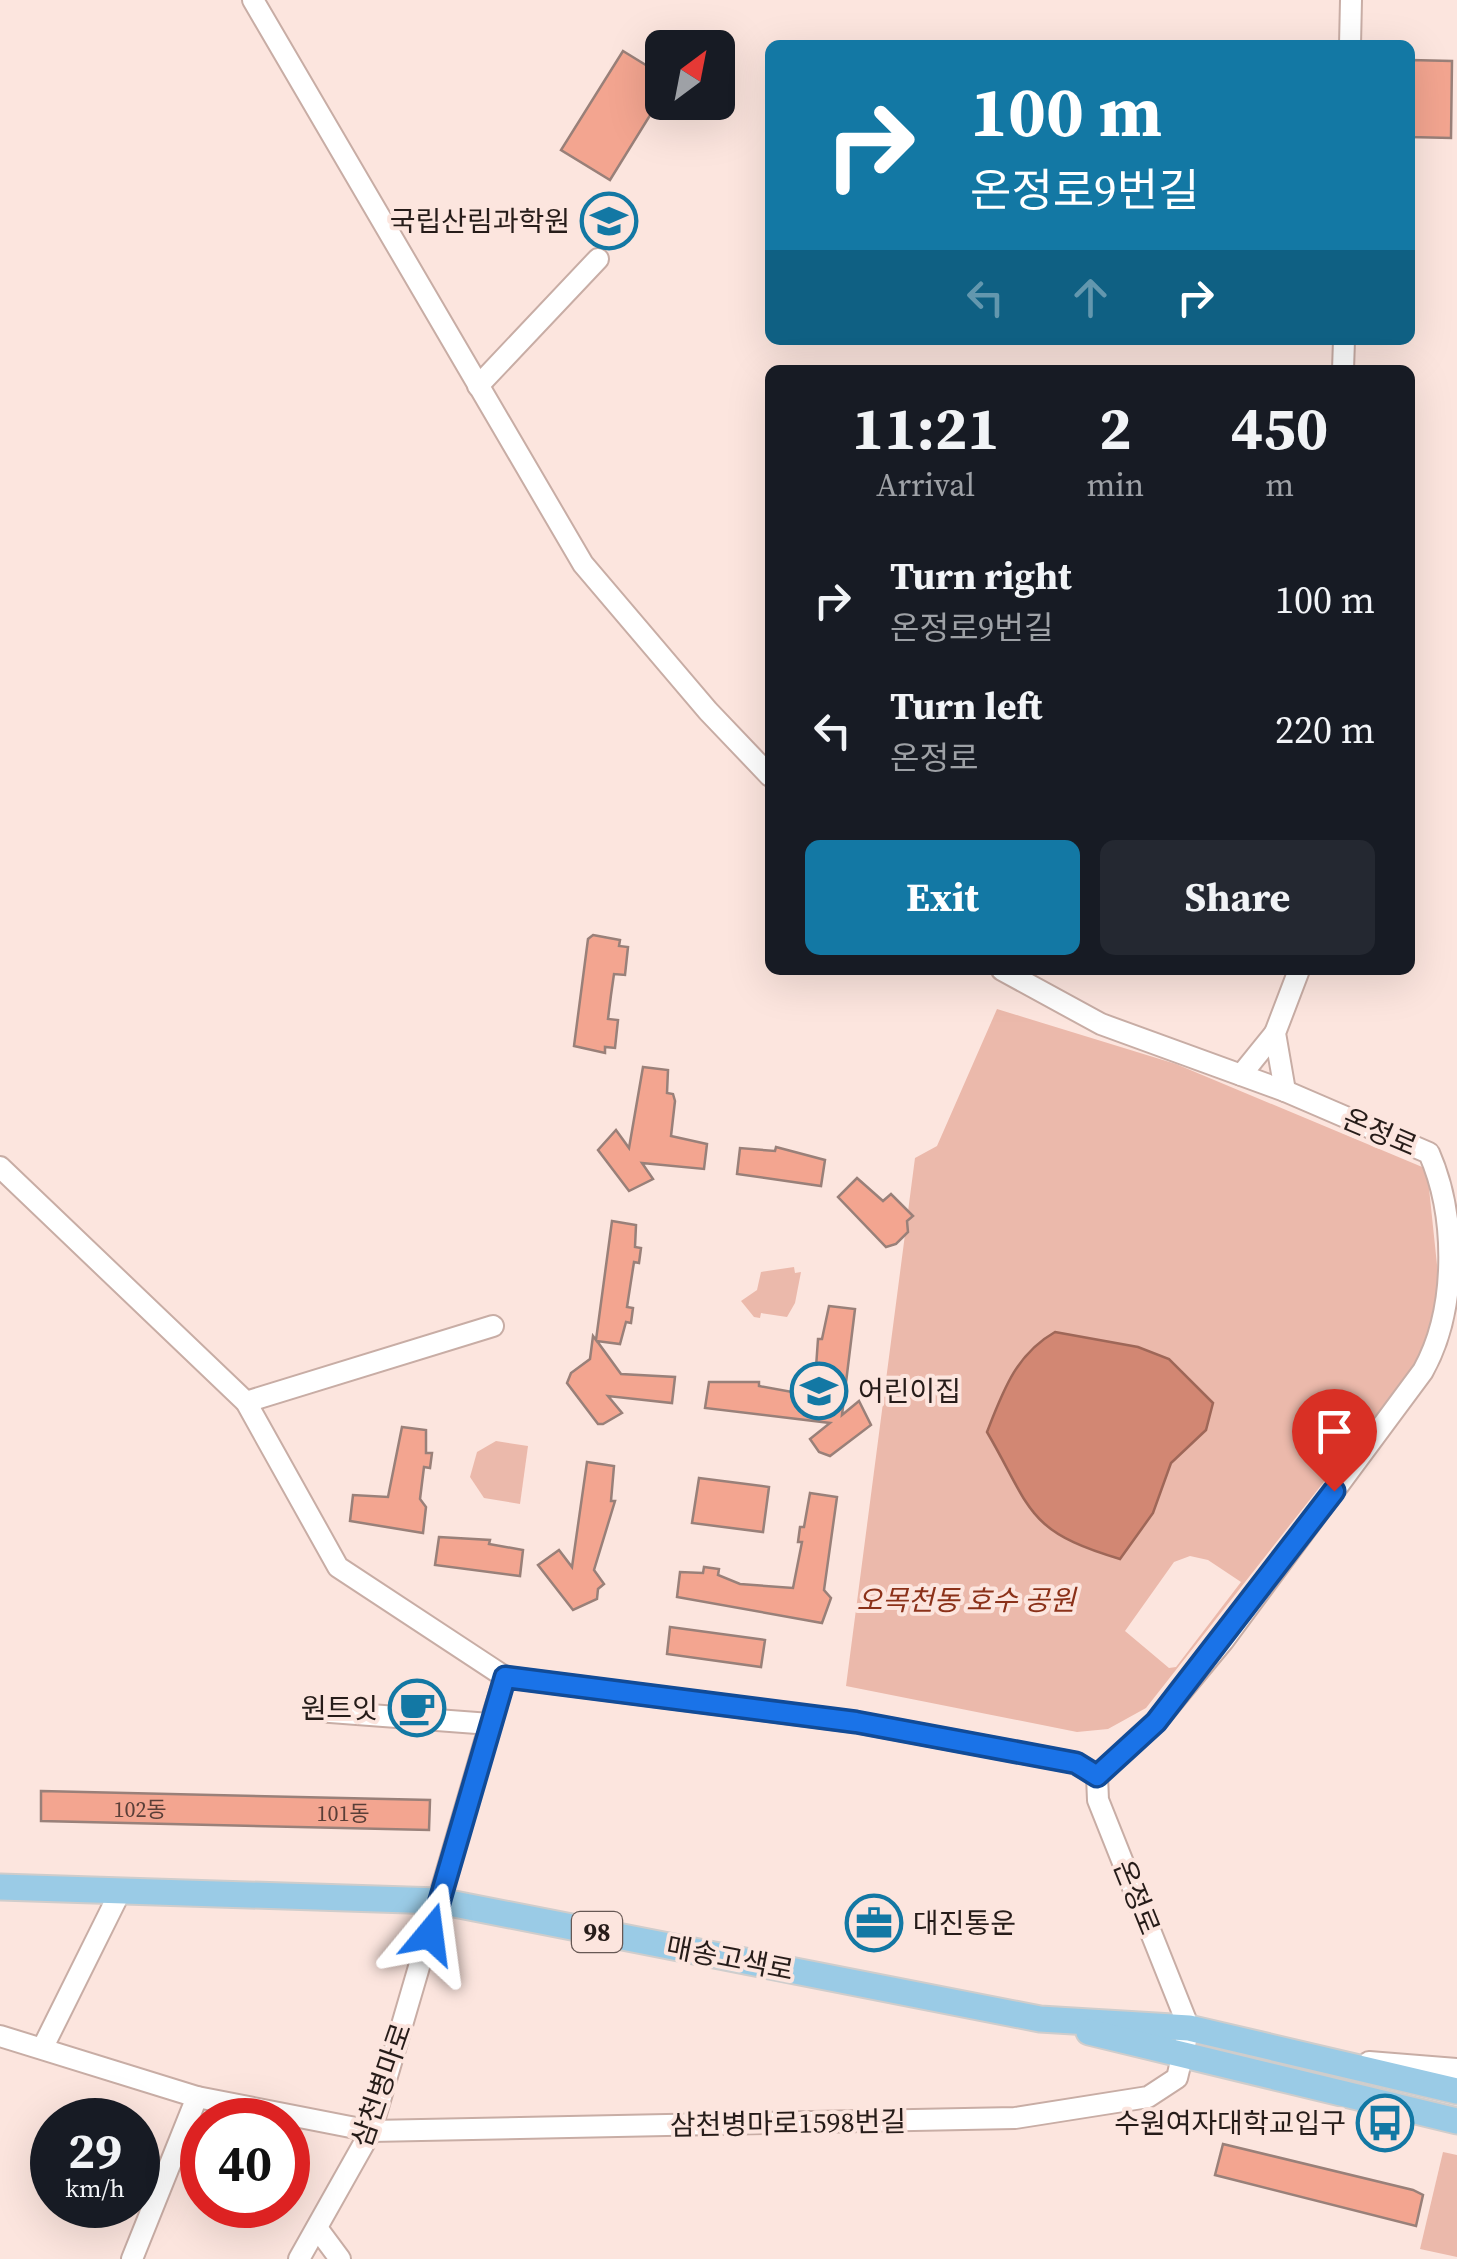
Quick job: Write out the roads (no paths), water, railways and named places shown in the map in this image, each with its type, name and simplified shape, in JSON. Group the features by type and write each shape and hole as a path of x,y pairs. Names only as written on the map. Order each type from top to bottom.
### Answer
{"main road":[{"name":"매송고색로","path":"0,1887 439,1901 1040,2019 1182,2058 1457,2121"},
{"name":"매송고색로","path":"1040,2019 1190,2028 1457,2091"}],"street":[{"path":"253,0 583,564 708,711 765,771"},
{"path":"1350,40 1351,0"},
{"path":"478,386 598,259"},
{"path":"1011,975 1102,1024 1285,1092"},
{"path":"1241,1075 1275,1034 1297,975"},
{"path":"1275,1034 1285,1092"},
{"name":"온정로","path":"1190,2028 1098,1800 1097,1776 1156,1722 1223,1641 1448,1344 1444,1186 1429,1153 1285,1092"},
{"path":"0,1167 246,1402 338,1567 505,1677 856,1722 1076,1763 1097,1776"},
{"path":"246,1402 493,1326"},
{"name":"삼천병마로","path":"299,2259 371,2131 505,1677"},
{"path":"317,1711 490,1724"},
{"path":"42,2047 121,1890"},
{"path":"1182,2058 1190,2028"},
{"name":"삼천병마로1598번길","path":"0,2036 196,2096 371,2131 1015,2118 1148,2097 1177,2078 1182,2058"},
{"path":"1342,2062 1457,2068"},
{"path":"132,2259 196,2096"},
{"path":"317,2228 340,2259"}],"place":[{"name":"국립산림과학원","path":"609,221"},
{"name":"어린이집","path":"819,1391"},
{"name":"원트잇","path":"417,1708"},
{"name":"대진통운","path":"874,1923"},
{"name":"수원여자대학교입구","path":"1385,2123"}],"park label":[{"name":"오목천동 호수 공원","path":"966,1600"}]}
